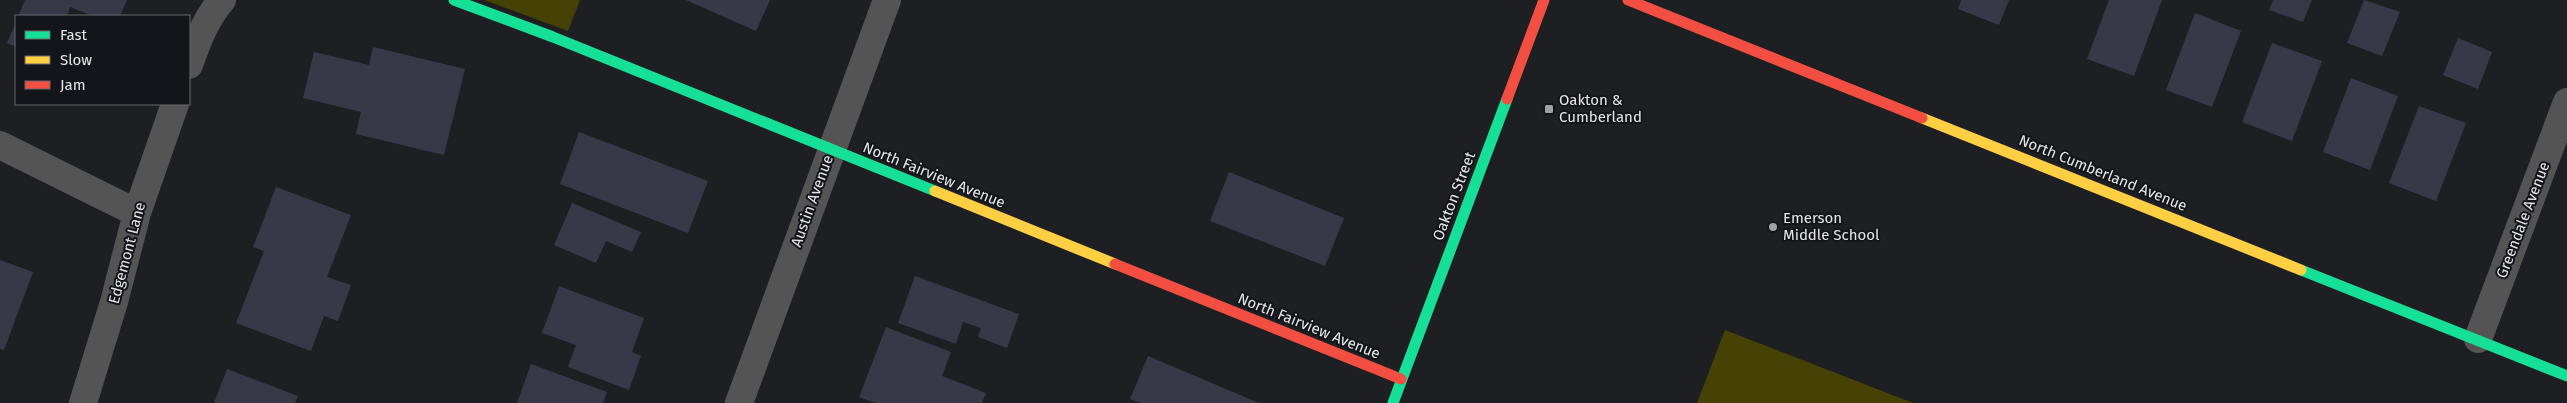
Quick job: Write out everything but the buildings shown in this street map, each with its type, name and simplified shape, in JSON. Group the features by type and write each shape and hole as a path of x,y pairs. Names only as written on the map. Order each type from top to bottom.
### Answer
{"street":[{"path":"190,62 197,42 214,9 222,0"},
{"name":"North Fairview Avenue","path":"454,0 553,37 1401,379"},
{"name":"Austin Avenue","path":"739,403 887,0"},
{"name":"Oakton Street","path":"1393,403 1544,0"},
{"name":"North Cumberland Avenue","path":"1628,0 2567,376"},
{"name":"Greendale Avenue","path":"2478,339 2567,102"},
{"name":"Edgemont Lane","path":"83,403 114,302 137,213 175,105"},
{"path":"0,145 137,213"}],"shaded area":[{"path":"484,0 580,0 568,31"},
{"path":"1725,330 1913,403 1697,403"}],"traffic: fast":[{"path":"454,0 553,37 935,191"},
{"path":"1393,403 1507,99"},
{"path":"2301,270 2567,376"}],"traffic: slow":[{"path":"1922,118 2301,270"},
{"path":"935,191 1115,264"}],"traffic: jam":[{"path":"1507,99 1544,0"},
{"path":"1628,0 1922,118"},
{"path":"1115,264 1401,379"}],"place":[{"name":"Oakton & Cumberland","path":"1549,109"},
{"name":"Emerson Middle School","path":"1773,227"}]}
